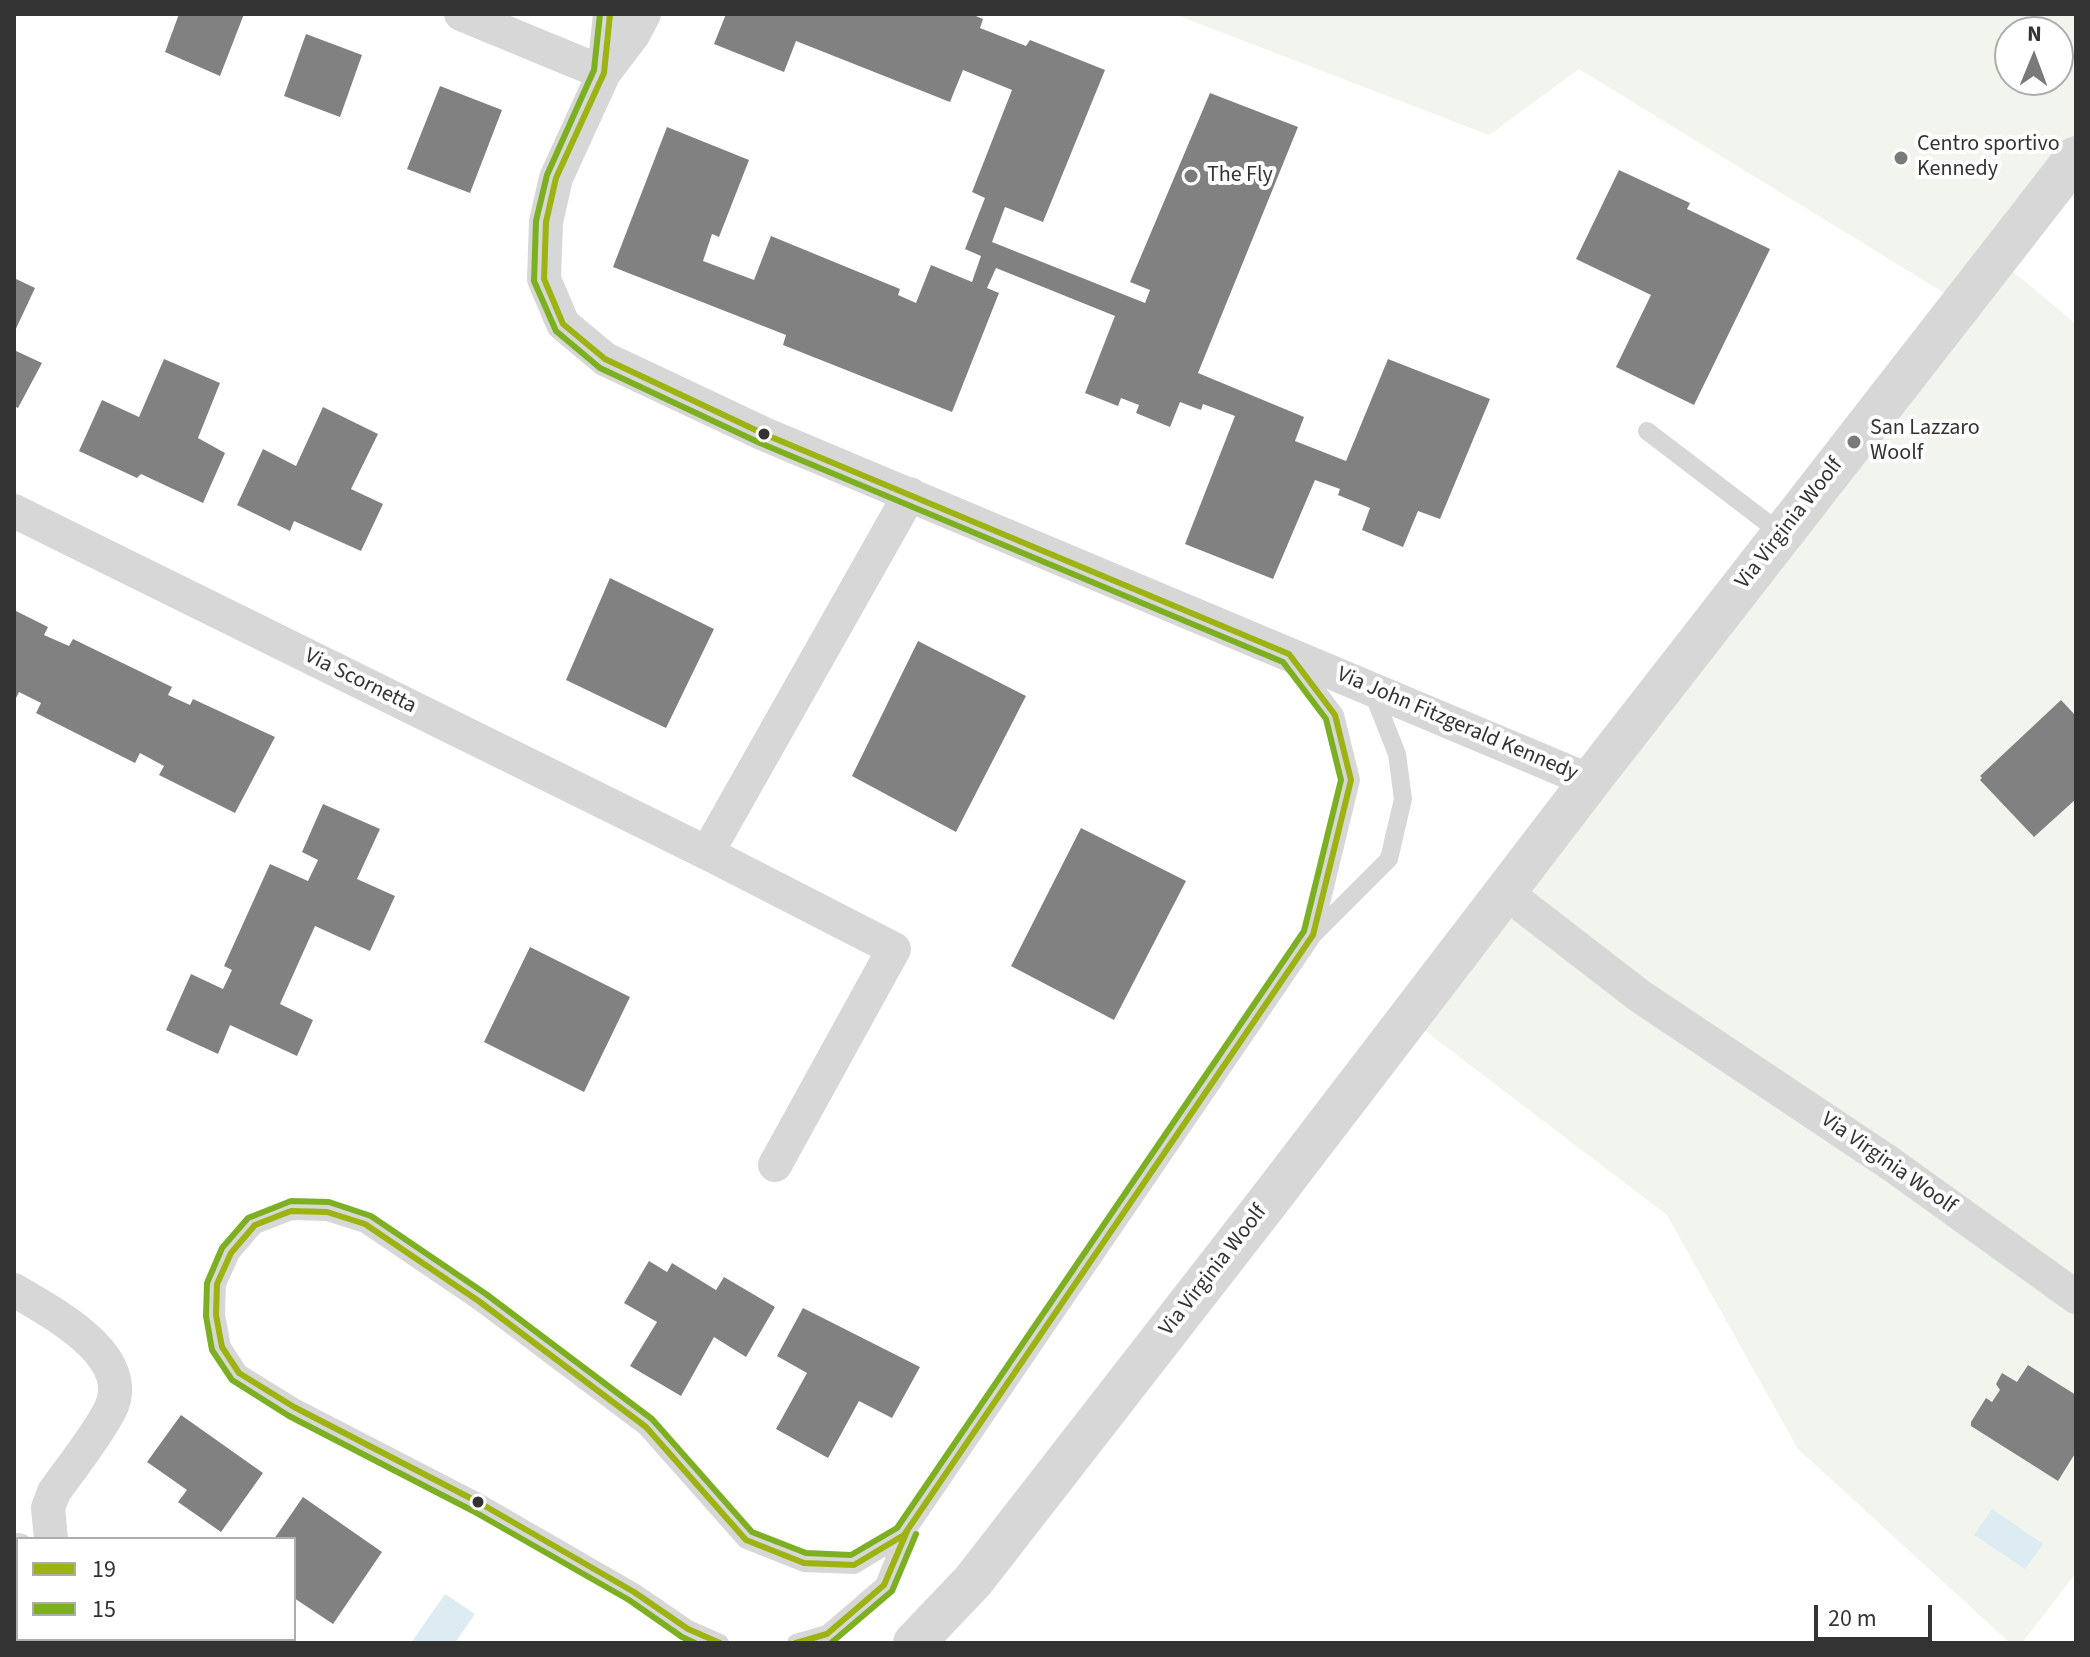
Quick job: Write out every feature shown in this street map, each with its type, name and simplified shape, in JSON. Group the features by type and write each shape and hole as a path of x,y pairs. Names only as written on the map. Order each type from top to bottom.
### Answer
{"street":[{"path":"461,14 604,73"},
{"name":"Via John Fitzgerald Kennedy","path":"604,73 610,14"},
{"name":"Via John Fitzgerald Kennedy","path":"644,14 633,35 604,73 556,178 546,222 544,279 563,324 605,359 764,434 1590,781"},
{"name":"Via Virginia Woolf","path":"914,1643 973,1581 2076,157"},
{"path":"707,853 910,494"},
{"name":"Via Scornetta","path":"14,511 707,853 894,949 775,1165"},
{"name":"Via Virginia Woolf","path":"1505,892 1641,997 1891,1164 2076,1297"},
{"path":"14,1290 100,1349 111,1368 116,1388 111,1408 54,1492 48,1508 45,1536"}],"lane":[{"path":"1647,431 1782,534"},
{"path":"1289,654 1335,715 1351,780 1313,935"},
{"path":"796,1643 827,1634 884,1585 904,1535 1313,935 1389,859 1403,799 1397,754 1371,688"},
{"path":"720,1643 688,1629 634,1592 478,1502 294,1407 239,1373 222,1347 216,1315 217,1284 231,1253 255,1225 291,1211 327,1212 365,1224 480,1302 646,1427 746,1540 804,1563 854,1565 904,1535"}],"shaded area":[{"path":"1174,14 2076,14 2076,181 2011,270 2076,324 2076,1573 2022,1643 2010,1643 1798,1449 1667,1215 1424,1030 1954,299 1579,69 1489,135"},
{"path":"1992,1509 2043,1544 2025,1569 1974,1535"},
{"path":"445,1594 475,1614 455,1643 411,1643"}],"building":[{"path":"179,14 244,14 220,76 165,52"},
{"path":"726,14 971,14 983,19 980,28 1026,46 1030,40 1105,70 1043,222 1005,207 992,242 1145,303 1150,290 1130,282 1210,93 1298,127 1198,373 1304,417 1295,441 1346,461 1388,359 1490,399 1440,519 1418,511 1403,547 1362,530 1370,508 1338,495 1340,489 1315,480 1273,579 1185,544 1235,416 1203,404 1201,410 1180,402 1170,427 1136,413 1139,405 1121,398 1118,406 1085,393 1115,316 996,268 987,288 999,293 952,412 783,345 786,335 613,267 667,127 749,160 719,237 712,234 703,261 754,280 771,236 900,289 898,295 916,303 931,265 972,282 981,256 965,249 985,198 972,192 1012,90 963,70 950,102 796,41 784,72 714,44"},
{"path":"306,34 362,55 340,117 284,96"},
{"path":"440,86 502,110 470,193 407,169"},
{"path":"1619,170 1690,203 1687,209 1770,249 1694,405 1616,367 1651,295 1576,259"},
{"path":"14,278 35,288 14,333"},
{"path":"14,350 42,363 18,408 14,406"},
{"path":"164,359 220,383 198,438 225,453 203,503 141,474 137,478 79,451 102,400 139,417"},
{"path":"323,407 378,434 351,489 383,504 361,551 294,521 290,531 237,505 263,449 296,466"},
{"path":"610,578 714,629 666,728 566,680"},
{"path":"14,610 48,627 44,635 69,646 73,639 172,687 168,695 190,705 193,699 275,737 235,813 159,775 164,766 140,753 135,763 36,713 41,703 19,692 14,702"},
{"path":"918,641 1026,696 956,832 852,776"},
{"path":"2061,700 2076,716 2076,799 2034,837 1980,780 1980,776"},
{"path":"323,804 380,829 357,879 395,896 370,951 315,926 280,1004 313,1020 297,1056 230,1025 218,1054 166,1030 191,974 223,989 232,970 224,966 270,864 308,881 318,860 302,852"},
{"path":"1081,828 1186,881 1114,1020 1011,966"},
{"path":"530,947 630,997 584,1092 484,1042"},
{"path":"649,1261 667,1272 672,1263 716,1290 724,1277 775,1307 746,1357 714,1337 681,1396 630,1366 657,1322 624,1303"},
{"path":"803,1308 920,1367 892,1418 859,1401 828,1458 776,1429 807,1373 777,1356"},
{"path":"2028,1365 2076,1395 2076,1452 2058,1481 1971,1426 1986,1398 1992,1402 2000,1390 1996,1384 2002,1373 2017,1382"},
{"path":"181,1415 263,1473 221,1532 178,1502 187,1490 147,1462"},
{"path":"303,1497 382,1552 333,1624 296,1599 296,1537 275,1537"},
{"path":"16,1630 16,1641 46,1643 14,1643"}],"transit line":[{"name":"15","path":"600,14 594,70 547,175 536,221 534,281 556,331 600,368 760,443 1283,662 1326,719 1341,780 1304,931 897,1528 851,1555 806,1553 752,1532 652,1419 486,1294 371,1216 329,1202 291,1201 248,1218 222,1248 207,1283 206,1316 212,1350 232,1380 289,1416 473,1511 629,1600 695,1643"},
{"name":"19","path":"610,14 604,73 556,178 546,222 544,279 563,324 605,359 764,434 1289,654 1335,715 1351,780 1313,935 904,1535 854,1565 804,1563 746,1540 646,1427 480,1302 365,1224 327,1212 291,1211 255,1225 231,1253 217,1284 216,1315 222,1347 239,1373 294,1407 478,1502 634,1592 688,1629 720,1643"},
{"name":"19","path":"796,1643 827,1634 884,1585 908,1529"},
{"name":"15","path":"831,1643 892,1591 916,1534"}],"place":[{"name":"Centro sportivo Kennedy","path":"1901,158"},
{"name":"The Fly","path":"1191,176"},
{"name":"San Lazzaro Woolf","path":"1854,442"}]}
